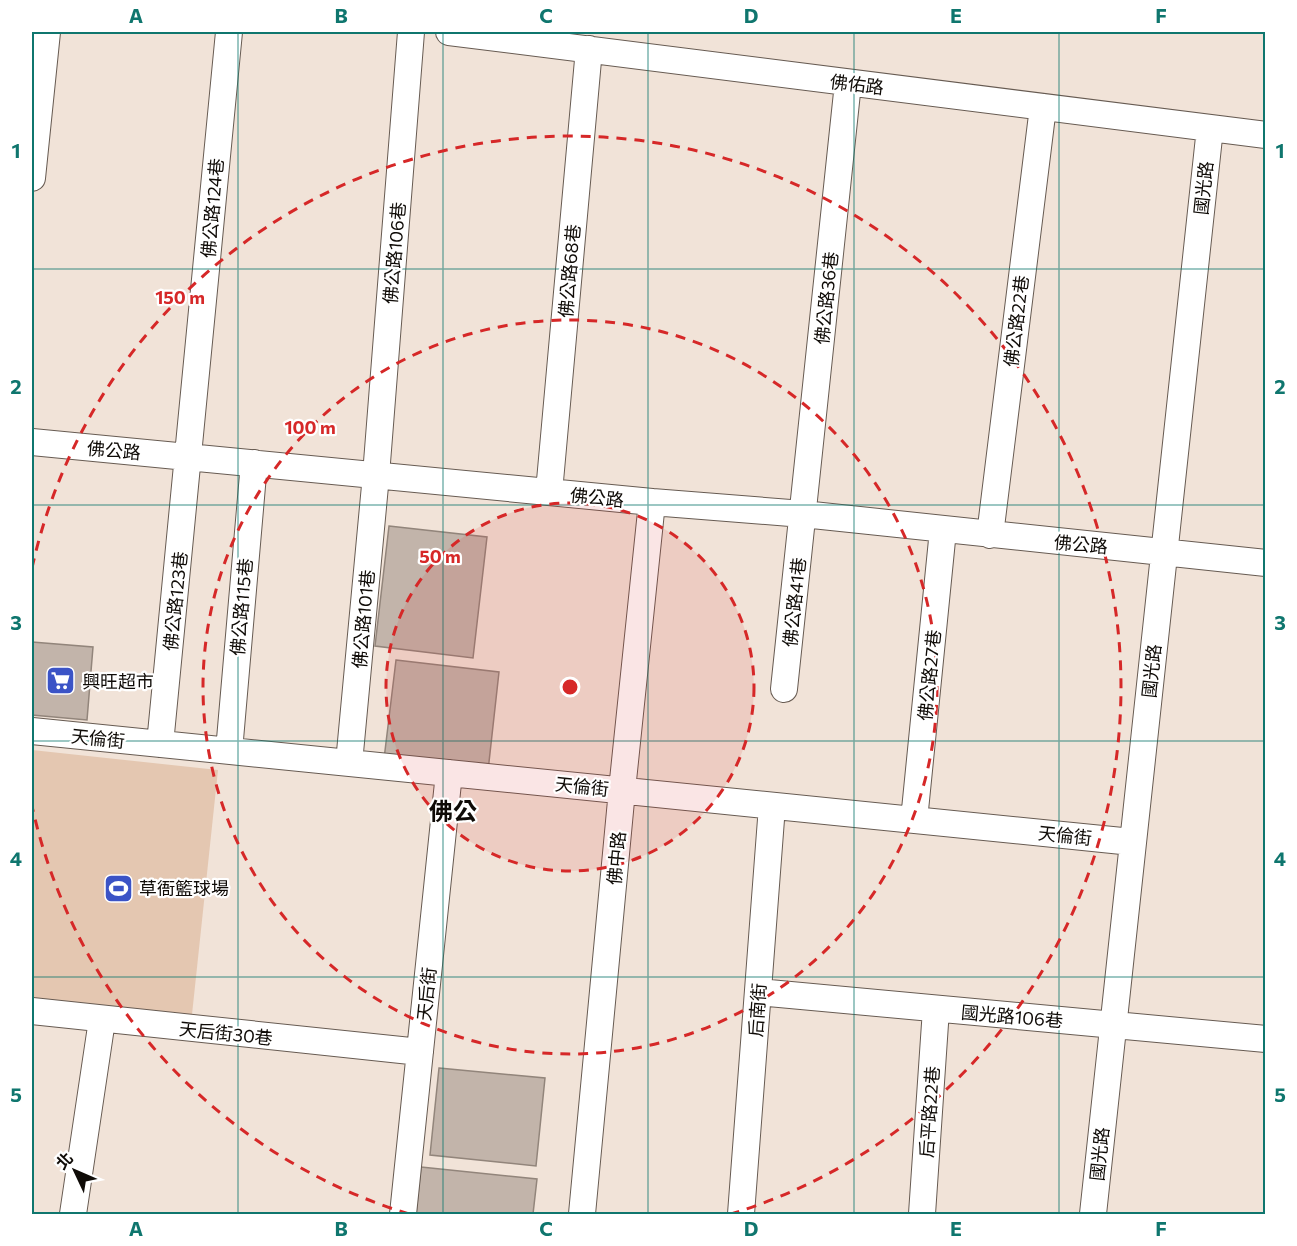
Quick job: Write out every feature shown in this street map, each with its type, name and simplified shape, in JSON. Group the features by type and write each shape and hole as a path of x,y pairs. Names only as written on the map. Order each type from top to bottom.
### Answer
{"street":[{"path":"32,178 47,32"},
{"name":"佛公路124巷","path":"189,457 229,32"},
{"name":"佛公路106巷","path":"376,475 411,32"},
{"name":"佛佑路","path":"449,32 532,37 589,49 1266,135"},
{"name":"佛公路68巷","path":"549,492 589,49"},
{"name":"佛公路36巷","path":"803,514 848,82"},
{"name":"佛公路22巷","path":"990,535 1043,107"},
{"name":"國光路","path":"1093,1215 1210,128"},
{"name":"佛公路","path":"32,442 652,502 803,514 1266,563"},
{"name":"佛公路123巷","path":"160,744 189,457"},
{"name":"佛公路115巷","path":"229,751 254,464"},
{"name":"佛公路101巷","path":"349,763 376,475"},
{"name":"佛中路","path":"582,1215 652,502"},
{"name":"佛公路41巷","path":"784,689 803,514"},
{"name":"佛公路27巷","path":"914,820 943,530"},
{"name":"天倫街","path":"32,731 1132,842"},
{"name":"天后街","path":"403,1215 449,773"},
{"name":"后南街","path":"741,1215 772,806"},
{"name":"國光路106巷","path":"758,992 1266,1039"},
{"name":"后平路22巷","path":"922,1215 936,1009"},
{"name":"天后街30巷","path":"32,1011 420,1052"},
{"path":"73,1215 102,1020"}],"shaded area":[{"name":"草衙籃球場","path":"32,750 218,770 191,1024 32,1007"}],"building":[{"path":"389,526 487,537 473,658 375,646"},
{"name":"興旺超市","path":"32,642 93,647 87,720 32,715"},
{"path":"396,660 499,672 488,771 384,759"},
{"path":"439,1068 545,1078 536,1166 430,1155"},
{"path":"421,1167 537,1179 533,1214 416,1214"}],"place":[{"name":"興旺超市","path":"61,681"},
{"name":"草衙籃球場","path":"118,888"}],"district":[{"name":"佛公","path":"453,810"}]}
